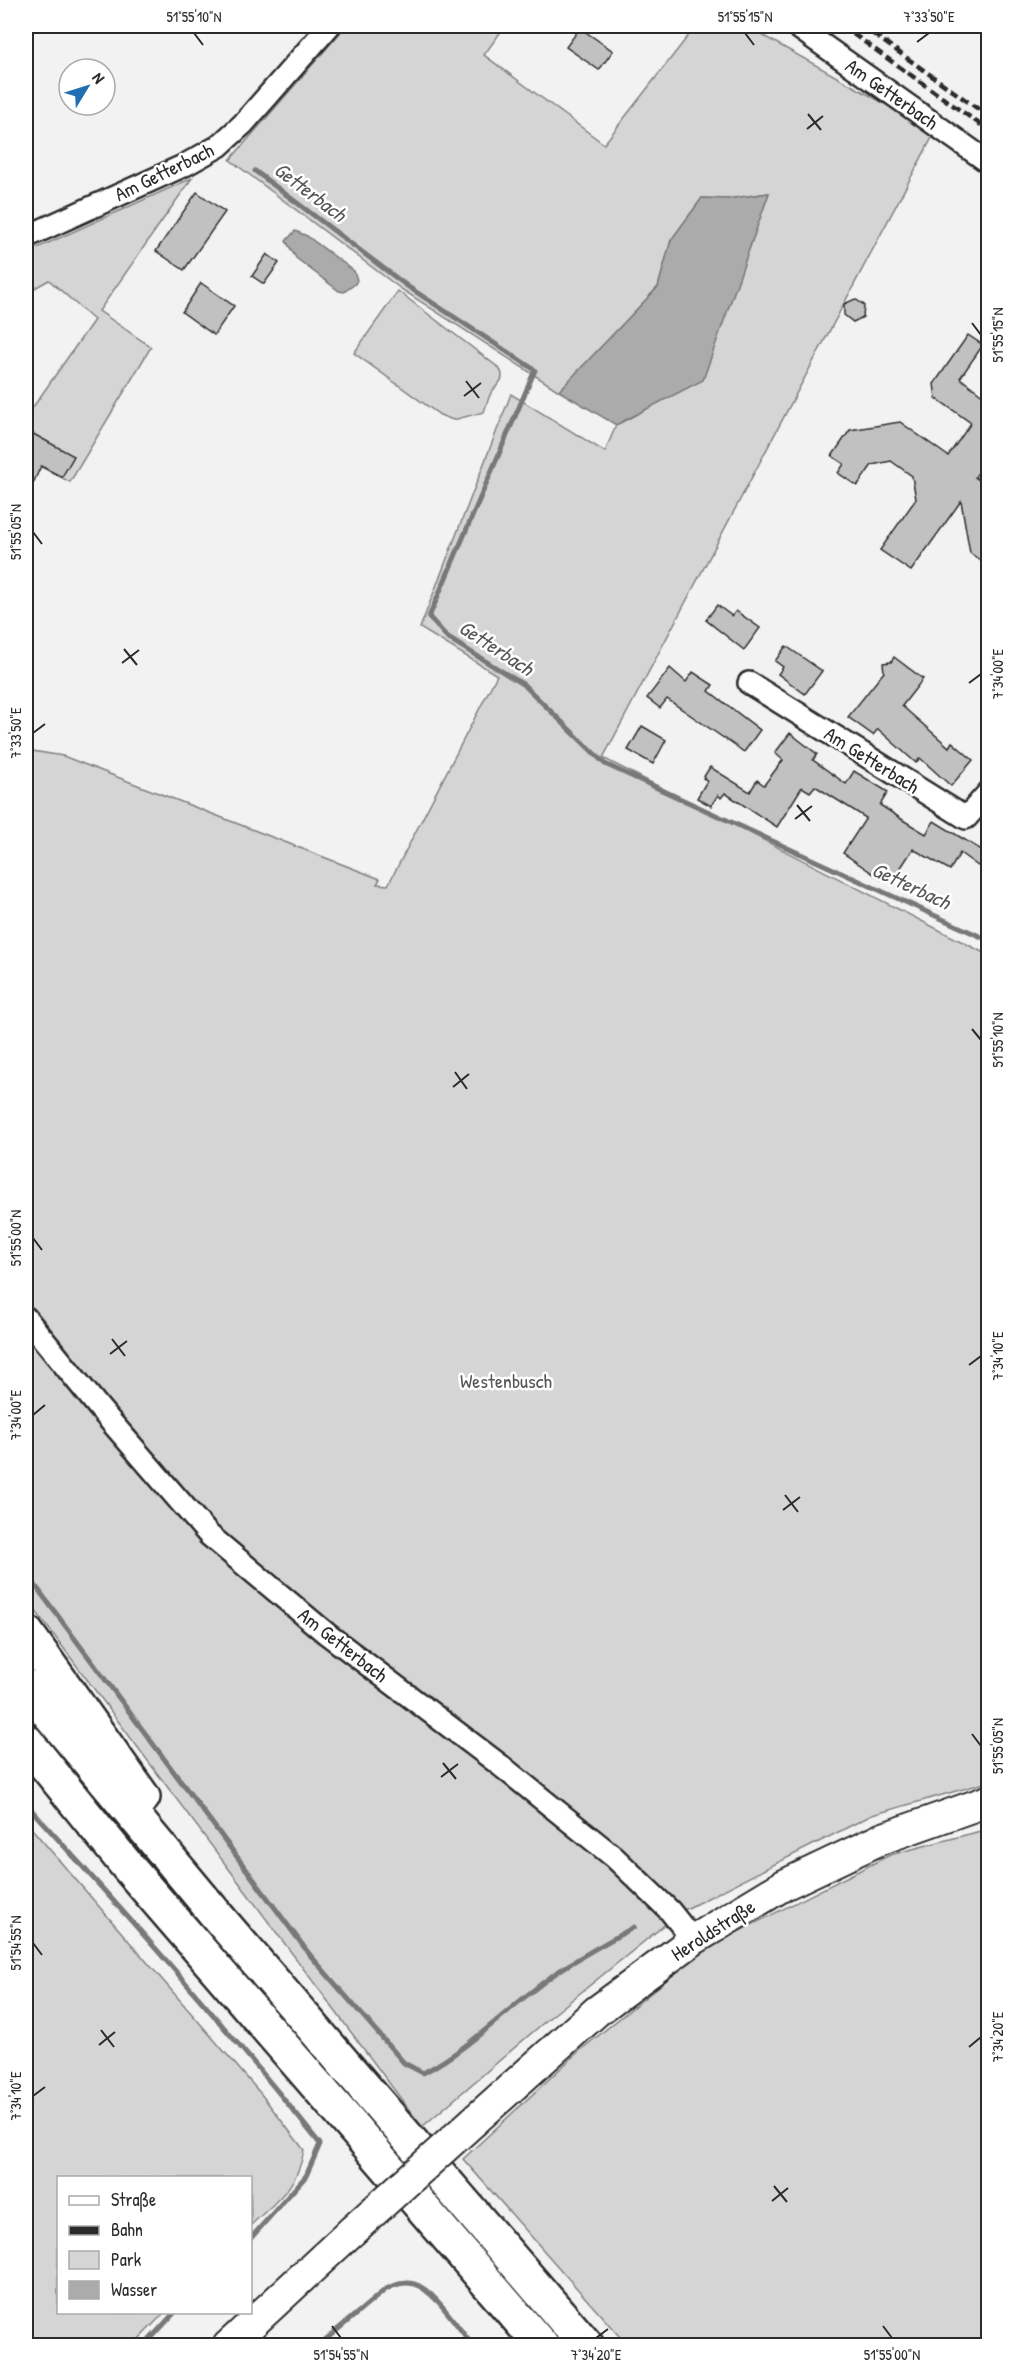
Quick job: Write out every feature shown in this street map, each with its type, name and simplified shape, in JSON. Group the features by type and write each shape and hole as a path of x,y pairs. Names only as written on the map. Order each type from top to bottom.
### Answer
{"highway":[{"path":"26,1632 155,1814 223,1923"},
{"path":"26,1686 223,1923 587,2346"},
{"path":"26,1741 128,1867 542,2346"},
{"path":"26,1763 128,1867"}],"main road":[{"name":"Heroldstraße","path":"228,2346 597,2011 693,1940 784,1886 881,1839 988,1801"}],"street":[{"name":"Am Getterbach","path":"26,237 194,161 219,146 243,124 329,26"},
{"name":"Am Getterbach","path":"796,26 988,162"},
{"name":"Am Getterbach","path":"749,683 966,818 988,793"},
{"name":"Am Getterbach","path":"26,1318 100,1409 209,1535 327,1634 500,1765 614,1857 670,1911 693,1940"}],"green space":[{"name":"Westenbusch","path":"346,26 505,26 484,55 604,144 696,26 746,26 935,132 603,758 988,955 988,1782 872,1815 682,1911 548,2019 422,2127 26,1598 26,750 63,756 380,879 377,884 388,885 497,675 420,628 511,394 605,452 616,425 703,379 769,193 727,199 702,198 671,240 658,287 559,391 401,289 230,160"},
{"path":"192,178 99,311 151,347 70,482 26,459 26,417 94,320 49,280 26,293 26,253"},
{"path":"398,291 499,368 502,379 491,393 484,412 453,420 440,415 354,353"},
{"path":"26,1822 261,2094 304,2150 297,2174 291,2184 252,2224 252,2176 57,2176 57,2314 163,2314 133,2345 26,2345"},
{"path":"988,1829 988,2345 627,2345 463,2159 577,2053 706,1948 890,1855"}],"water":[{"path":"769,193 703,380 616,425 559,391 658,287 671,240 702,198 727,199"},
{"path":"295,231 307,236 354,271 357,280 355,284 344,292 339,291 296,258 286,241"}],"building":[{"path":"580,28 613,51 599,70 566,47"},
{"path":"197,192 225,212 184,270 156,251"},
{"path":"267,254 279,263 264,284 252,276"},
{"path":"201,283 234,306 214,335 182,312"},
{"path":"855,299 864,305 863,317 853,322 844,315 844,304"},
{"path":"968,335 983,345 960,378 988,399 988,458 975,477 988,487 988,566 970,553 961,501 911,571 880,550 916,499 912,476 891,461 872,465 857,486 838,473 844,464 832,456 850,430 900,422 948,456 971,423 936,398 934,384"},
{"path":"26,430 74,456 62,477 41,466 26,499"},
{"path":"717,605 732,616 736,611 760,628 744,650 706,620"},
{"path":"786,646 822,671 805,694 778,674 783,667 775,661"},
{"path":"894,657 923,679 902,706 949,747 952,742 973,760 951,786 920,758 916,763 878,729 873,735 848,717 884,672 883,663 891,662"},
{"path":"670,668 686,682 693,672 713,685 709,691 760,730 744,752 667,699 660,708 647,698"},
{"path":"642,726 666,740 653,764 628,750"},
{"path":"790,733 817,754 813,760 846,784 854,771 888,792 880,805 906,822 926,834 934,821 988,854 978,866 960,853 950,870 913,849 892,881 883,876 881,879 843,853 866,818 815,786 810,792 802,787 777,827 725,793 721,798 718,795 711,806 697,798 707,781 703,778 710,767 750,792 757,780 764,785 783,760 775,753"}],"waterway":[{"name":"Getterbach","path":"255,171 407,286 535,370 429,617 448,638 524,685 605,764 988,940"},
{"path":"26,1573 310,1955 404,2063 423,2073 459,2051 559,1971 634,1927"},
{"path":"26,1804 176,1972 320,2144 306,2176 252,2237"},
{"path":"318,2346 386,2289 407,2283 414,2284 430,2294 446,2310 473,2346"},
{"path":"144,2346 173,2314"}],"railway":[{"path":"842,26 988,130"},
{"path":"862,26 988,116"}]}
